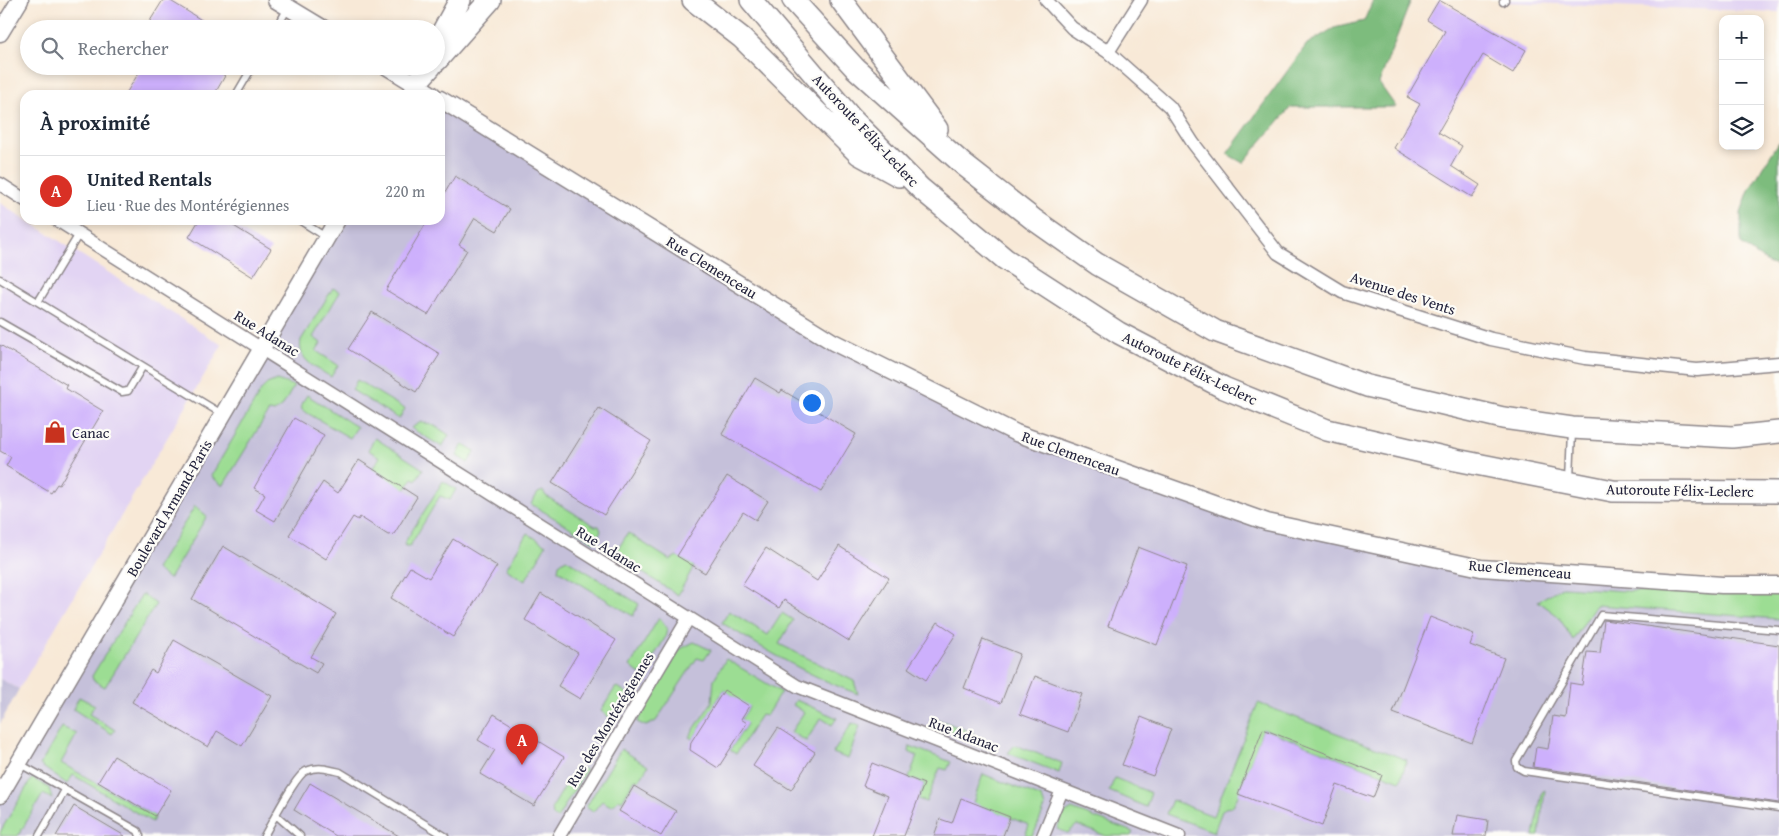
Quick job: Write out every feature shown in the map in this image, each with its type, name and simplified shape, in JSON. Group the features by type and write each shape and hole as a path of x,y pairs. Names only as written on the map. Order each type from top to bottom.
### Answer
{"highway":[{"path":"445,28 460,0"},
{"path":"445,51 490,0"},
{"path":"693,0 742,38 860,154 920,188"},
{"name":"Autoroute Félix-Leclerc","path":"751,0 851,118 920,188 1005,259 1119,333 1224,388 1327,430 1456,460 1613,491 1779,492"},
{"path":"793,0 855,68 964,165 1033,219 1097,264 1215,331 1367,386 1503,418 1572,428 1732,437 1779,432"},
{"path":"842,0 964,165"}],"street":[{"path":"0,33 20,0"},
{"name":"Avenue des Vents","path":"1046,0 1072,28 1108,52 1170,107 1193,144 1278,253 1342,292 1491,339 1585,358 1698,370 1779,363"},
{"path":"1108,52 1141,0"},
{"path":"282,4 309,20"},
{"path":"403,75 426,90"},
{"name":"Rue Clemenceau","path":"445,102 833,342 1016,433 1267,522 1481,568 1722,585 1779,586"},
{"path":"0,184 20,197"},
{"name":"Rue Adanac","path":"65,225 688,619 798,686 1179,836"},
{"name":"Boulevard Armand-Paris","path":"0,795 334,225"},
{"name":"Rue des Montérégiennes","path":"559,836 688,619"},
{"path":"1043,836 1062,790"}],"lane":[{"path":"278,20 282,4"},
{"path":"239,90 248,75"},
{"path":"307,225 327,237"},
{"path":"38,302 79,234"},
{"path":"0,279 223,415"},
{"path":"0,322 122,392 128,391 143,366"},
{"path":"1570,482 1572,428"},
{"path":"1779,630 1601,615 1516,762 1517,767 1524,771 1779,808"},
{"path":"18,764 138,832 140,836"},
{"path":"264,836 304,772 320,768 340,772 445,836"},
{"path":"39,836 65,790"},
{"path":"276,815 300,836"}],"shaded area":[{"path":"1505,0 1779,0 1779,12 1503,2"},
{"path":"445,102 833,342 1016,433 1267,522 1481,568 1779,585 1779,836 0,836 0,796 334,225 445,225"},
{"path":"0,203 20,216 20,225 34,225 222,345 19,689 0,679"},
{"path":"0,679 19,689 0,724"}],"green space":[{"path":"1373,0 1411,0 1379,83 1396,107 1291,107 1243,163 1227,154 1307,44 1334,28 1364,21"},
{"path":"1779,142 1779,266 1769,264 1741,244 1741,212 1749,190"},
{"path":"333,288 340,292 313,337 321,343 316,351 338,365 331,377 305,359 302,353 301,340"},
{"path":"277,380 294,386 282,407 274,412 269,411 223,486 211,476 262,389 267,384"},
{"path":"357,380 405,409 399,419 352,390"},
{"path":"307,395 357,427 350,438 302,410 301,405"},
{"path":"421,422 434,425 449,435 442,447 411,428"},
{"path":"375,438 423,469 416,480 413,478 405,490 372,469 380,457 368,450"},
{"path":"463,444 475,451 468,463 457,456"},
{"path":"443,481 456,489 450,500 440,496 410,546 405,546 405,542"},
{"path":"543,491 546,496 595,526 599,526 601,531 594,542 531,504 538,493"},
{"path":"195,506 207,516 169,579 156,569"},
{"path":"527,533 546,545 525,581 506,569"},
{"path":"628,533 670,560 677,556 694,566 678,595 614,555"},
{"path":"566,559 639,604 633,616 558,570 559,564"},
{"path":"1562,587 1626,591 1779,594 1779,619 1596,605 1573,640 1558,616 1538,601"},
{"path":"142,594 156,604 105,687 93,680 92,676"},
{"path":"729,611 768,635 782,613 793,620 779,644 854,681 858,694 805,671 722,623"},
{"path":"659,618 667,629 665,638 642,676 630,666"},
{"path":"694,642 711,650 704,660 697,658 656,721 646,726 637,722 680,649"},
{"path":"726,659 781,692 766,716 761,715 736,754 730,750 747,724 741,719 749,707 724,690 693,739 689,737 712,702 714,679"},
{"path":"618,687 631,696 614,721 601,711 615,688"},
{"path":"79,697 95,705 89,714 115,730 112,734 73,709"},
{"path":"796,700 837,718 832,725 821,718 806,741 791,732 804,712 793,705"},
{"path":"1258,703 1407,760 1400,781 1263,729 1237,798 1232,807 1225,808 1222,811 1214,832 1166,814 1172,800 1213,816"},
{"path":"934,718 974,733 971,739 932,724"},
{"path":"852,723 860,726 848,759 833,753"},
{"path":"62,727 77,734 61,763 155,816 152,822 73,775 67,784 40,765"},
{"path":"1015,745 1062,763 1059,773 1008,753"},
{"path":"910,746 951,762 947,770 940,768 926,802 918,799 924,784 909,778 917,756 909,752"},
{"path":"621,749 648,766 639,781 635,779 622,801 619,799 611,806 602,801 593,812 586,807"},
{"path":"582,768 586,770 557,819 553,816 552,808 574,771"},
{"path":"983,774 1042,798 1045,807 1033,836 1025,836 1029,825 973,803"},
{"path":"32,778 49,788 52,799 43,794 18,836 0,836 0,832"},
{"path":"1115,778 1151,793 1146,807 1109,791"},
{"path":"1545,790 1539,836 1534,836 1542,792"},
{"path":"1072,809 1133,832 1131,836 1106,836 1077,825 1068,833 1057,829 1062,815"}],"building":[{"path":"163,0 169,0 201,20 151,20"},
{"path":"1439,0 1526,50 1513,73 1483,55 1438,132 1462,146 1451,166 1480,185 1472,197 1394,148 1420,104 1407,97 1445,31 1427,20"},
{"path":"137,75 225,76 217,90 128,90"},
{"path":"455,176 510,209 497,231 475,218 459,245 467,250 428,315 386,290 425,225 445,225 445,193"},
{"path":"196,225 232,225 271,249 253,277 189,237"},
{"path":"372,312 440,354 416,392 348,349"},
{"path":"0,345 67,385 65,388 103,411 59,485 57,484 51,493 6,466 11,457 0,451"},
{"path":"755,378 780,393 782,390 856,434 821,492 722,434"},
{"path":"599,408 651,441 604,515 552,483"},
{"path":"294,418 324,435 275,521 256,510 265,494 254,488"},
{"path":"359,460 417,497 394,534 388,535 360,517 358,520 353,517 326,559 289,535 323,482 338,493"},
{"path":"727,476 768,501 756,520 743,512 705,573 677,556"},
{"path":"453,539 497,566 453,637 391,598 410,567 429,578"},
{"path":"223,546 336,614 311,657 322,663 316,673 192,599"},
{"path":"839,546 889,578 849,641 784,600 779,608 742,585 766,548 817,581"},
{"path":"1138,547 1187,566 1157,645 1108,626"},
{"path":"541,593 616,640 580,699 558,686 578,653 525,620"},
{"path":"1430,617 1474,634 1470,645 1504,658 1472,743 1393,713"},
{"path":"1604,620 1779,645 1779,803 1533,767 1536,747 1548,749 1553,716 1566,718 1570,683 1582,685 1587,652 1600,653"},
{"path":"938,622 956,634 926,680 908,668"},
{"path":"983,639 1020,654 1001,703 964,688"},
{"path":"174,640 272,696 242,746 217,731 208,747 132,702 151,670 156,673"},
{"path":"1035,676 1082,694 1068,732 1020,714"},
{"path":"724,690 749,706 741,719 747,723 718,768 690,750 691,742"},
{"path":"494,714 564,757 534,806 480,774 495,750 478,740"},
{"path":"1141,717 1171,729 1153,776 1122,765"},
{"path":"778,728 815,752 791,790 753,766"},
{"path":"1263,729 1382,775 1373,798 1337,785 1322,826 1238,794"},
{"path":"114,756 171,790 155,816 98,782"},
{"path":"872,763 924,784 904,836 872,836 888,796 863,786"},
{"path":"310,783 399,836 336,836 294,810"},
{"path":"634,786 676,811 661,836 619,811"},
{"path":"961,798 1010,817 1003,836 934,836 940,819 952,823"},
{"path":"74,806 125,836 56,836"},
{"path":"1457,815 1488,820 1486,836 1453,836"}],"place":[{"name":"Canac","path":"55,432"},
{"name":"United Rentals","path":"522,765"}]}
